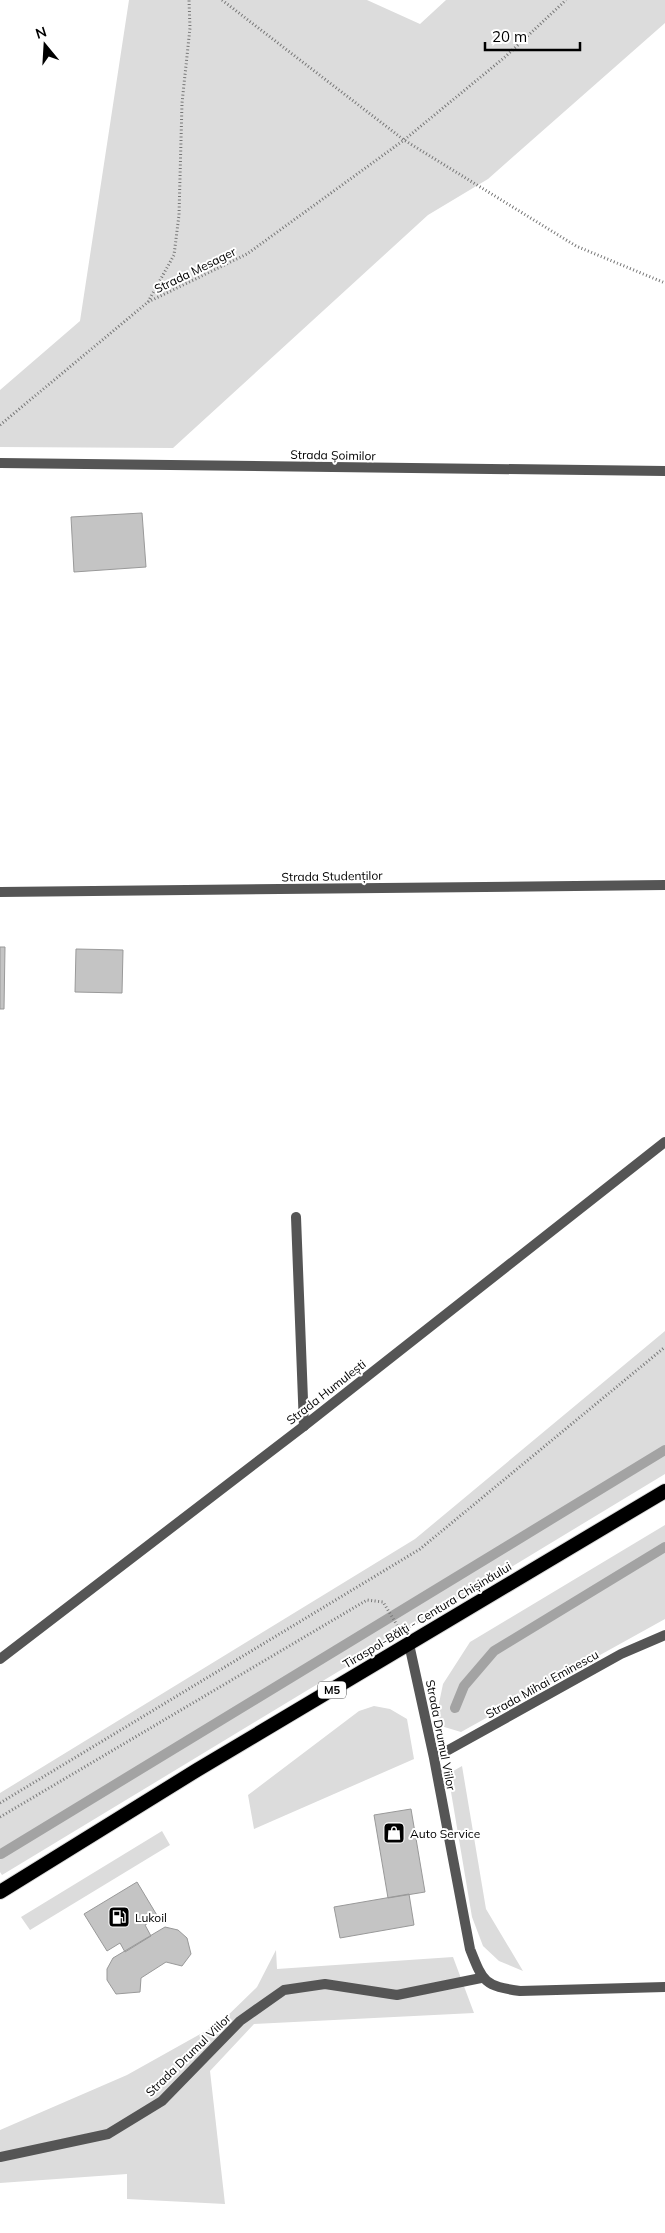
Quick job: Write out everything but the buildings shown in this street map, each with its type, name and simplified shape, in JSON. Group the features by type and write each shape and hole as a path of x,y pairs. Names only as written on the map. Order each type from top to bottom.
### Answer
{"highway":[{"name":"Tiraspol-Bălţi - Centura Chișinăului","path":"0,1892 197,1770 665,1491"}],"street":[{"name":"Strada Șoimilor","path":"0,464 665,471"},
{"name":"Strada Studenților","path":"0,892 665,885"},
{"name":"Strada Humulești","path":"0,1659 304,1426 665,1142"},
{"path":"296,1217 304,1426"},
{"name":"Strada Mihai Eminescu","path":"434,1758 621,1654 665,1635"},
{"name":"Strada Drumul Viilor","path":"0,2157 108,2134 162,2101 240,2022 284,1990 325,1984 397,1995 481,1978 470,1949 434,1758 409,1644"},
{"path":"481,1978 499,1988 520,1991 665,1987"}],"path":[{"path":"148,302 174,255 178,215 182,103 190,28 189,0"},
{"path":"222,0 404,140 576,246 665,284"},
{"path":"559,0 563,3"},
{"name":"Strada Mesager","path":"0,425 148,302 247,254 404,140 505,57 566,0"},
{"path":"0,1803 420,1549 665,1347"},
{"path":"0,1817 366,1600 383,1602 399,1628"}],"shaded area":[{"path":"129,0 367,0 420,24 446,0 665,0 665,23 488,179 428,215 173,448 0,447 0,390 80,321"},
{"path":"665,1331 665,1474 2,1875 0,1872 0,1793 415,1539"},
{"path":"665,1525 665,1619 461,1732 441,1726 437,1713 443,1684 470,1642"},
{"path":"374,1706 390,1709 407,1719 414,1759 254,1829 248,1795 359,1711"},
{"path":"462,1766 486,1909 523,1971 499,1961 483,1946 472,1917 448,1774"},
{"path":"162,1831 170,1845 30,1930 21,1917"},
{"path":"276,1950 277,1969 453,1957 474,2013 254,2024 210,2071 225,2204 127,2199 127,2174 0,2183 0,2130 127,2075 220,2023 257,1987"}],"waterway":[{"path":"1,1854 665,1450"},
{"path":"455,1708 464,1686 494,1651 665,1547"}],"place":[{"name":"Auto Service","path":"394,1833"},
{"name":"Lukoil","path":"119,1917"}]}
